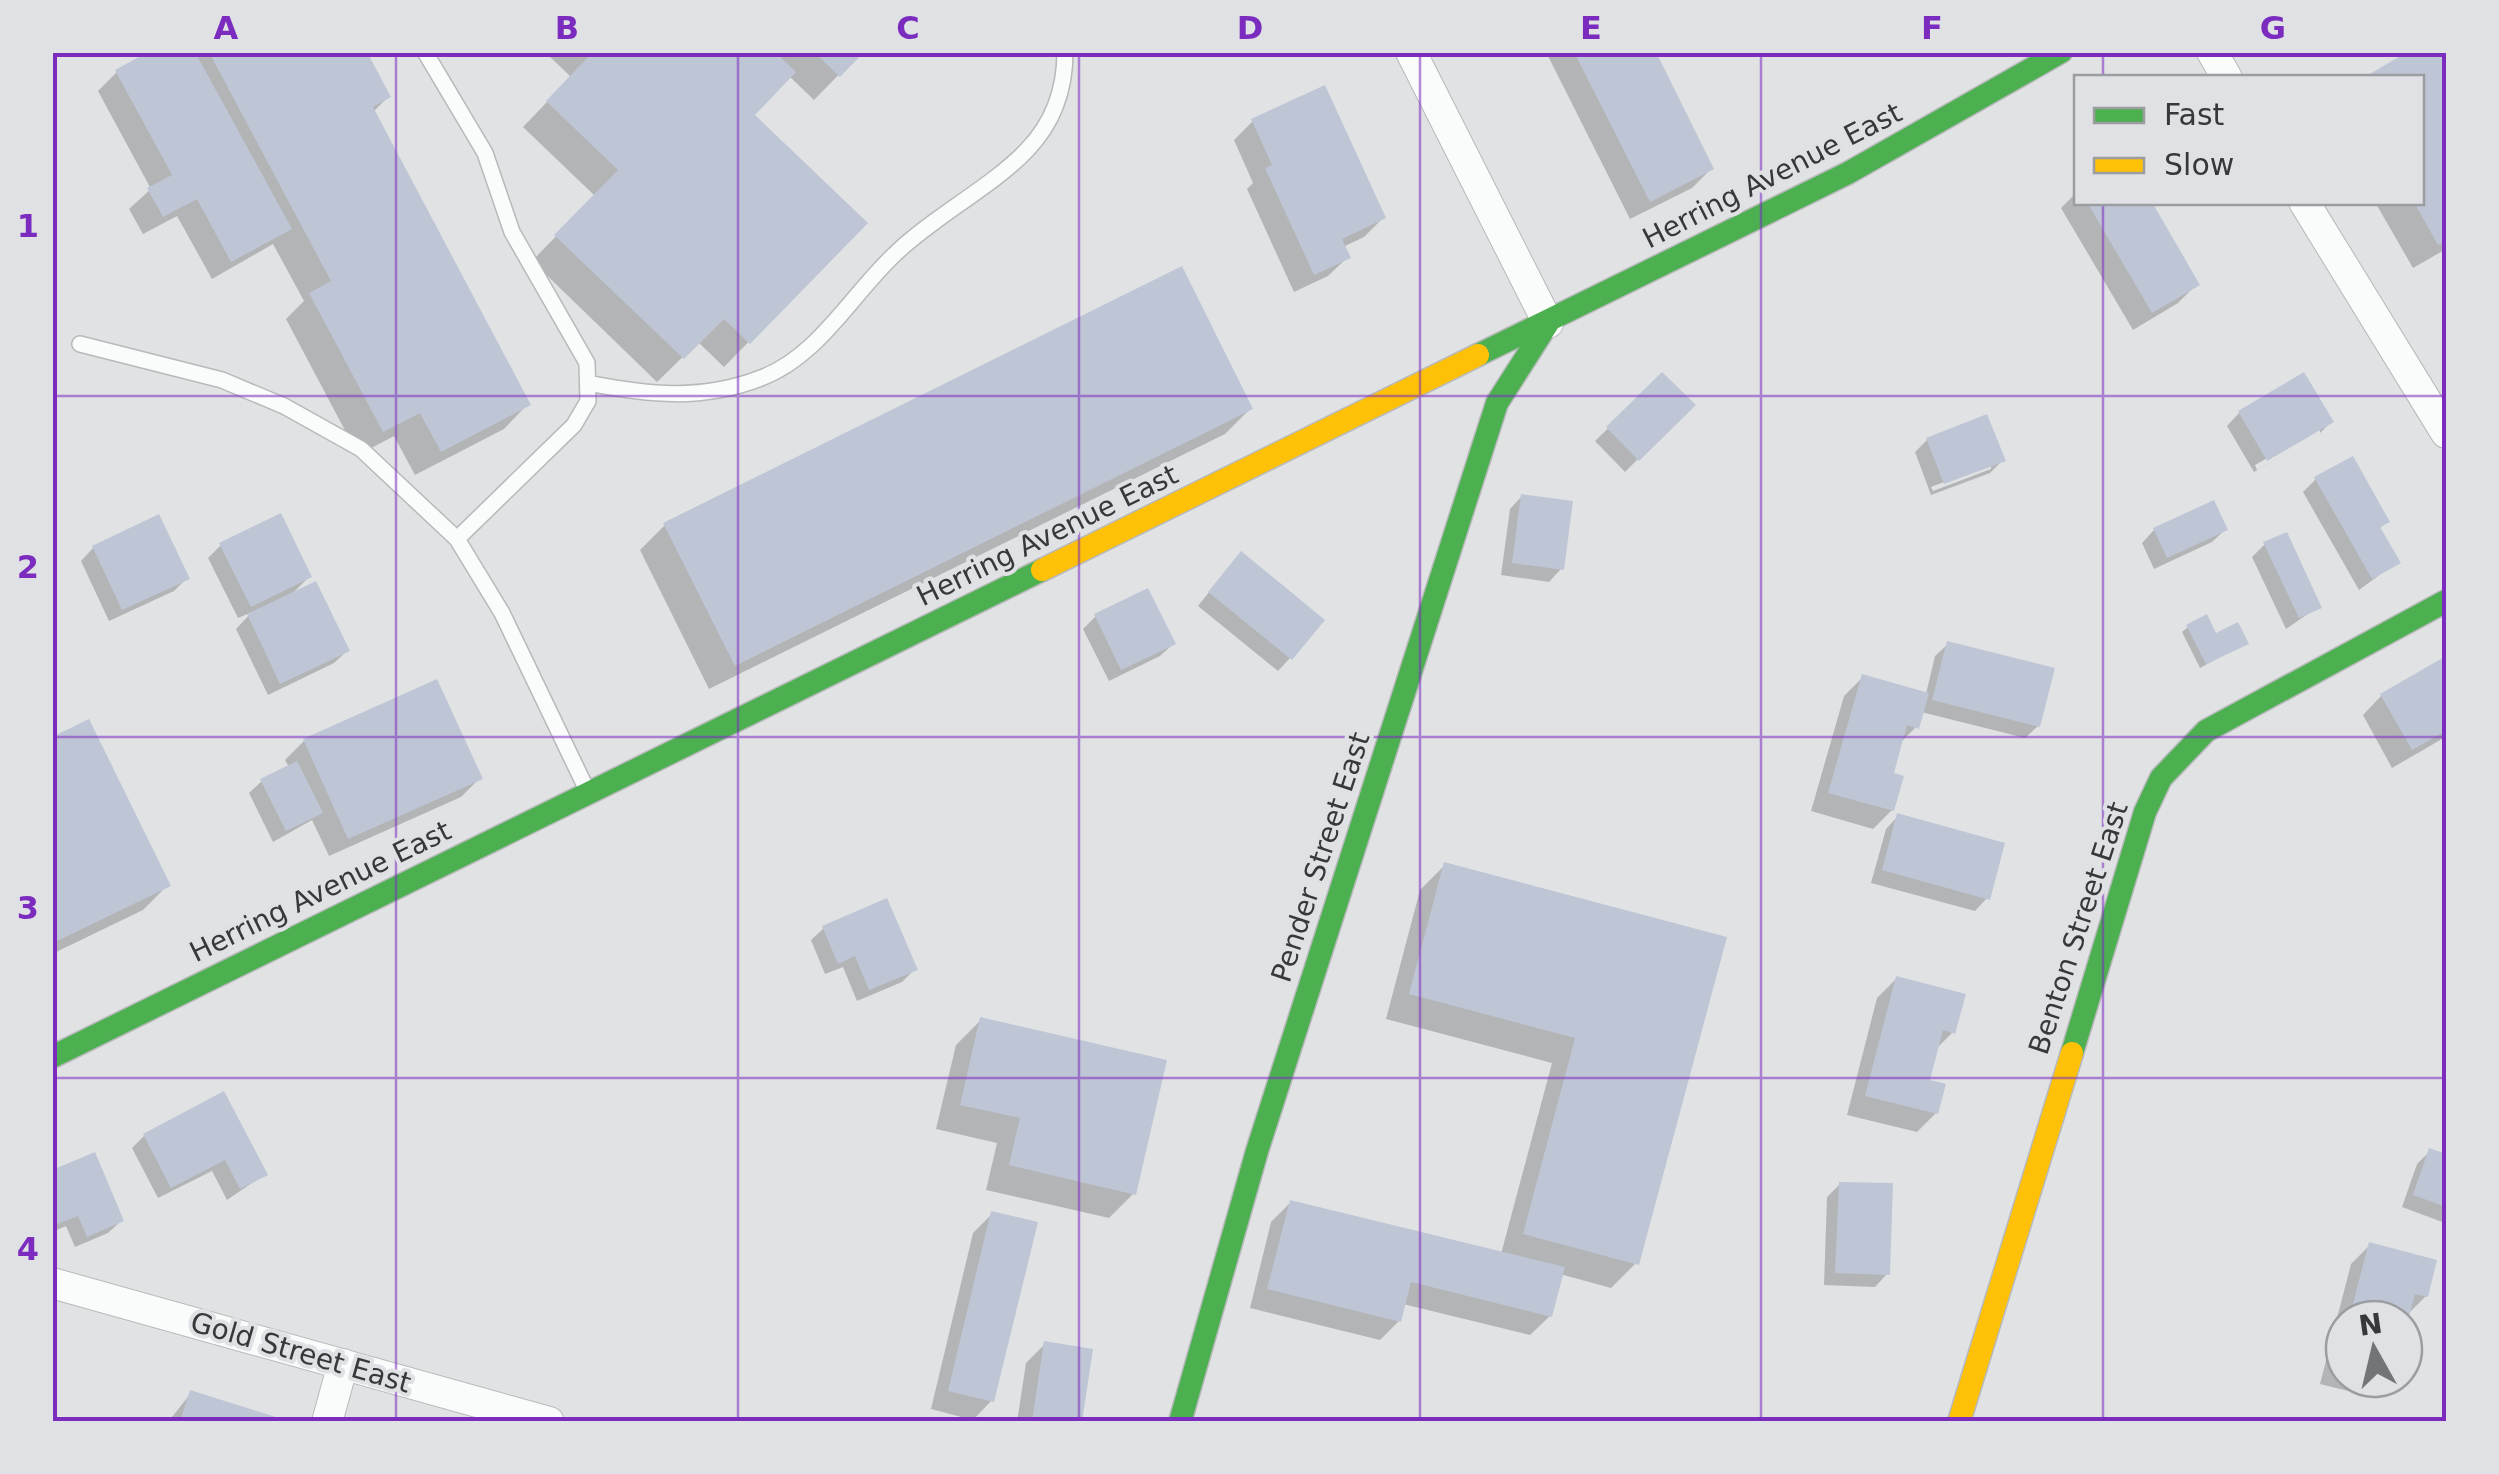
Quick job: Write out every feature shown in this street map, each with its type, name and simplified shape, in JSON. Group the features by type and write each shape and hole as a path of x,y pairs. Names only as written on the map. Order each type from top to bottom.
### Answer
{"main road":[{"name":"Herring Avenue East","path":"52,1057 1848,173 2061,52"},
{"name":"Pender Street East","path":"1180,1422 1257,1151 1497,403 1548,322"},
{"name":"Benton Street East","path":"1959,1422 2128,866 2161,778 2206,732 2446,601"}],"street":[{"path":"1411,52 1548,322"},
{"path":"2212,52 2226,75"},
{"path":"2306,205 2446,433"},
{"name":"Gold Street East","path":"52,1283 549,1422"},
{"path":"327,1422 343,1364"}],"lane":[{"path":"424,52 485,153 512,232 587,363 588,400 574,425 456,539"},
{"path":"588,383 658,396 716,392 764,377 802,354 895,254 1027,150 1056,111 1065,52"},
{"path":"80,344 222,380 284,406 361,449 456,539 502,614 588,792"}],"building":[{"path":"148,52 195,52 292,229 231,262 197,199 163,217 147,188 172,175 115,70"},
{"path":"209,52 367,52 391,97 373,107 531,405 441,452 420,413 383,432 309,293 331,281"},
{"path":"593,52 775,52 796,72 755,115 868,223 750,344 724,319 684,359 554,235 618,170 546,101"},
{"path":"814,52 864,52 840,77"},
{"path":"1574,52 1656,52 1714,169 1650,202"},
{"path":"2407,52 2446,52 2446,241 2438,245 2416,205 2424,205 2424,75 2368,75"},
{"path":"1325,85 1386,218 1342,239 1351,258 1314,275 1265,168 1272,165 1251,119"},
{"path":"2089,205 2154,205 2200,285 2152,313"},
{"path":"1182,266 1253,409 735,666 663,523"},
{"path":"1662,372 1696,405 1639,461 1606,427"},
{"path":"2304,372 2334,422 2267,461 2238,411"},
{"path":"1987,414 2006,461 1944,484 1926,438"},
{"path":"2353,456 2390,522 2380,527 2401,563 2372,579 2314,477"},
{"path":"1521,494 1573,501 1564,570 1512,563"},
{"path":"2214,500 2228,530 2167,558 2153,528"},
{"path":"281,513 312,577 251,607 219,543"},
{"path":"159,514 190,579 122,610 92,546"},
{"path":"2287,532 2322,608 2299,618 2263,542"},
{"path":"1241,551 1325,620 1292,660 1208,592"},
{"path":"316,581 350,651 280,684 247,614"},
{"path":"1148,588 1176,644 1121,670 1094,614"},
{"path":"2207,614 2216,633 2238,622 2249,644 2206,664 2186,625"},
{"path":"1947,641 2055,668 2040,727 1932,700"},
{"path":"2446,656 2446,731 2412,750 2380,694"},
{"path":"1862,674 1929,693 1919,729 1907,725 1894,773 1904,776 1894,811 1828,793"},
{"path":"437,679 483,779 348,839 303,739"},
{"path":"89,719 171,886 57,941 52,931 52,737"},
{"path":"297,761 323,813 286,831 260,779"},
{"path":"1897,813 2005,843 1990,900 1882,870"},
{"path":"1444,862 1727,937 1639,1265 1523,1234 1575,1038 1409,994"},
{"path":"887,898 918,970 869,990 855,956 838,964 822,926"},
{"path":"1896,976 1966,994 1955,1034 1943,1030 1930,1080 1946,1084 1938,1114 1865,1096"},
{"path":"980,1017 1167,1060 1136,1195 1009,1165 1020,1118 960,1105"},
{"path":"224,1091 268,1175 240,1189 225,1160 171,1188 143,1134"},
{"path":"2429,1148 2446,1154 2446,1207 2413,1195"},
{"path":"95,1152 124,1221 87,1237 78,1216 52,1226 52,1170"},
{"path":"1839,1182 1893,1183 1890,1275 1835,1273"},
{"path":"1290,1200 1565,1267 1552,1317 1411,1282 1401,1322 1267,1289"},
{"path":"991,1211 1038,1222 994,1402 948,1391"},
{"path":"2369,1242 2437,1260 2428,1297 2415,1294 2414,1299 2354,1299"},
{"path":"1044,1341 1093,1349 1082,1422 1032,1422"},
{"path":"190,1390 279,1418 278,1422 180,1422"}],"traffic: fast":[{"path":"1478,355 1848,173 2061,52"},
{"path":"1180,1422 1257,1151 1497,403 1548,323"},
{"path":"52,1057 1042,570"},
{"path":"2072,1053 2145,812 2161,778 2206,731 2446,601"}],"traffic: slow":[{"path":"1042,570 1478,355"},
{"path":"1959,1422 2072,1053"}]}
